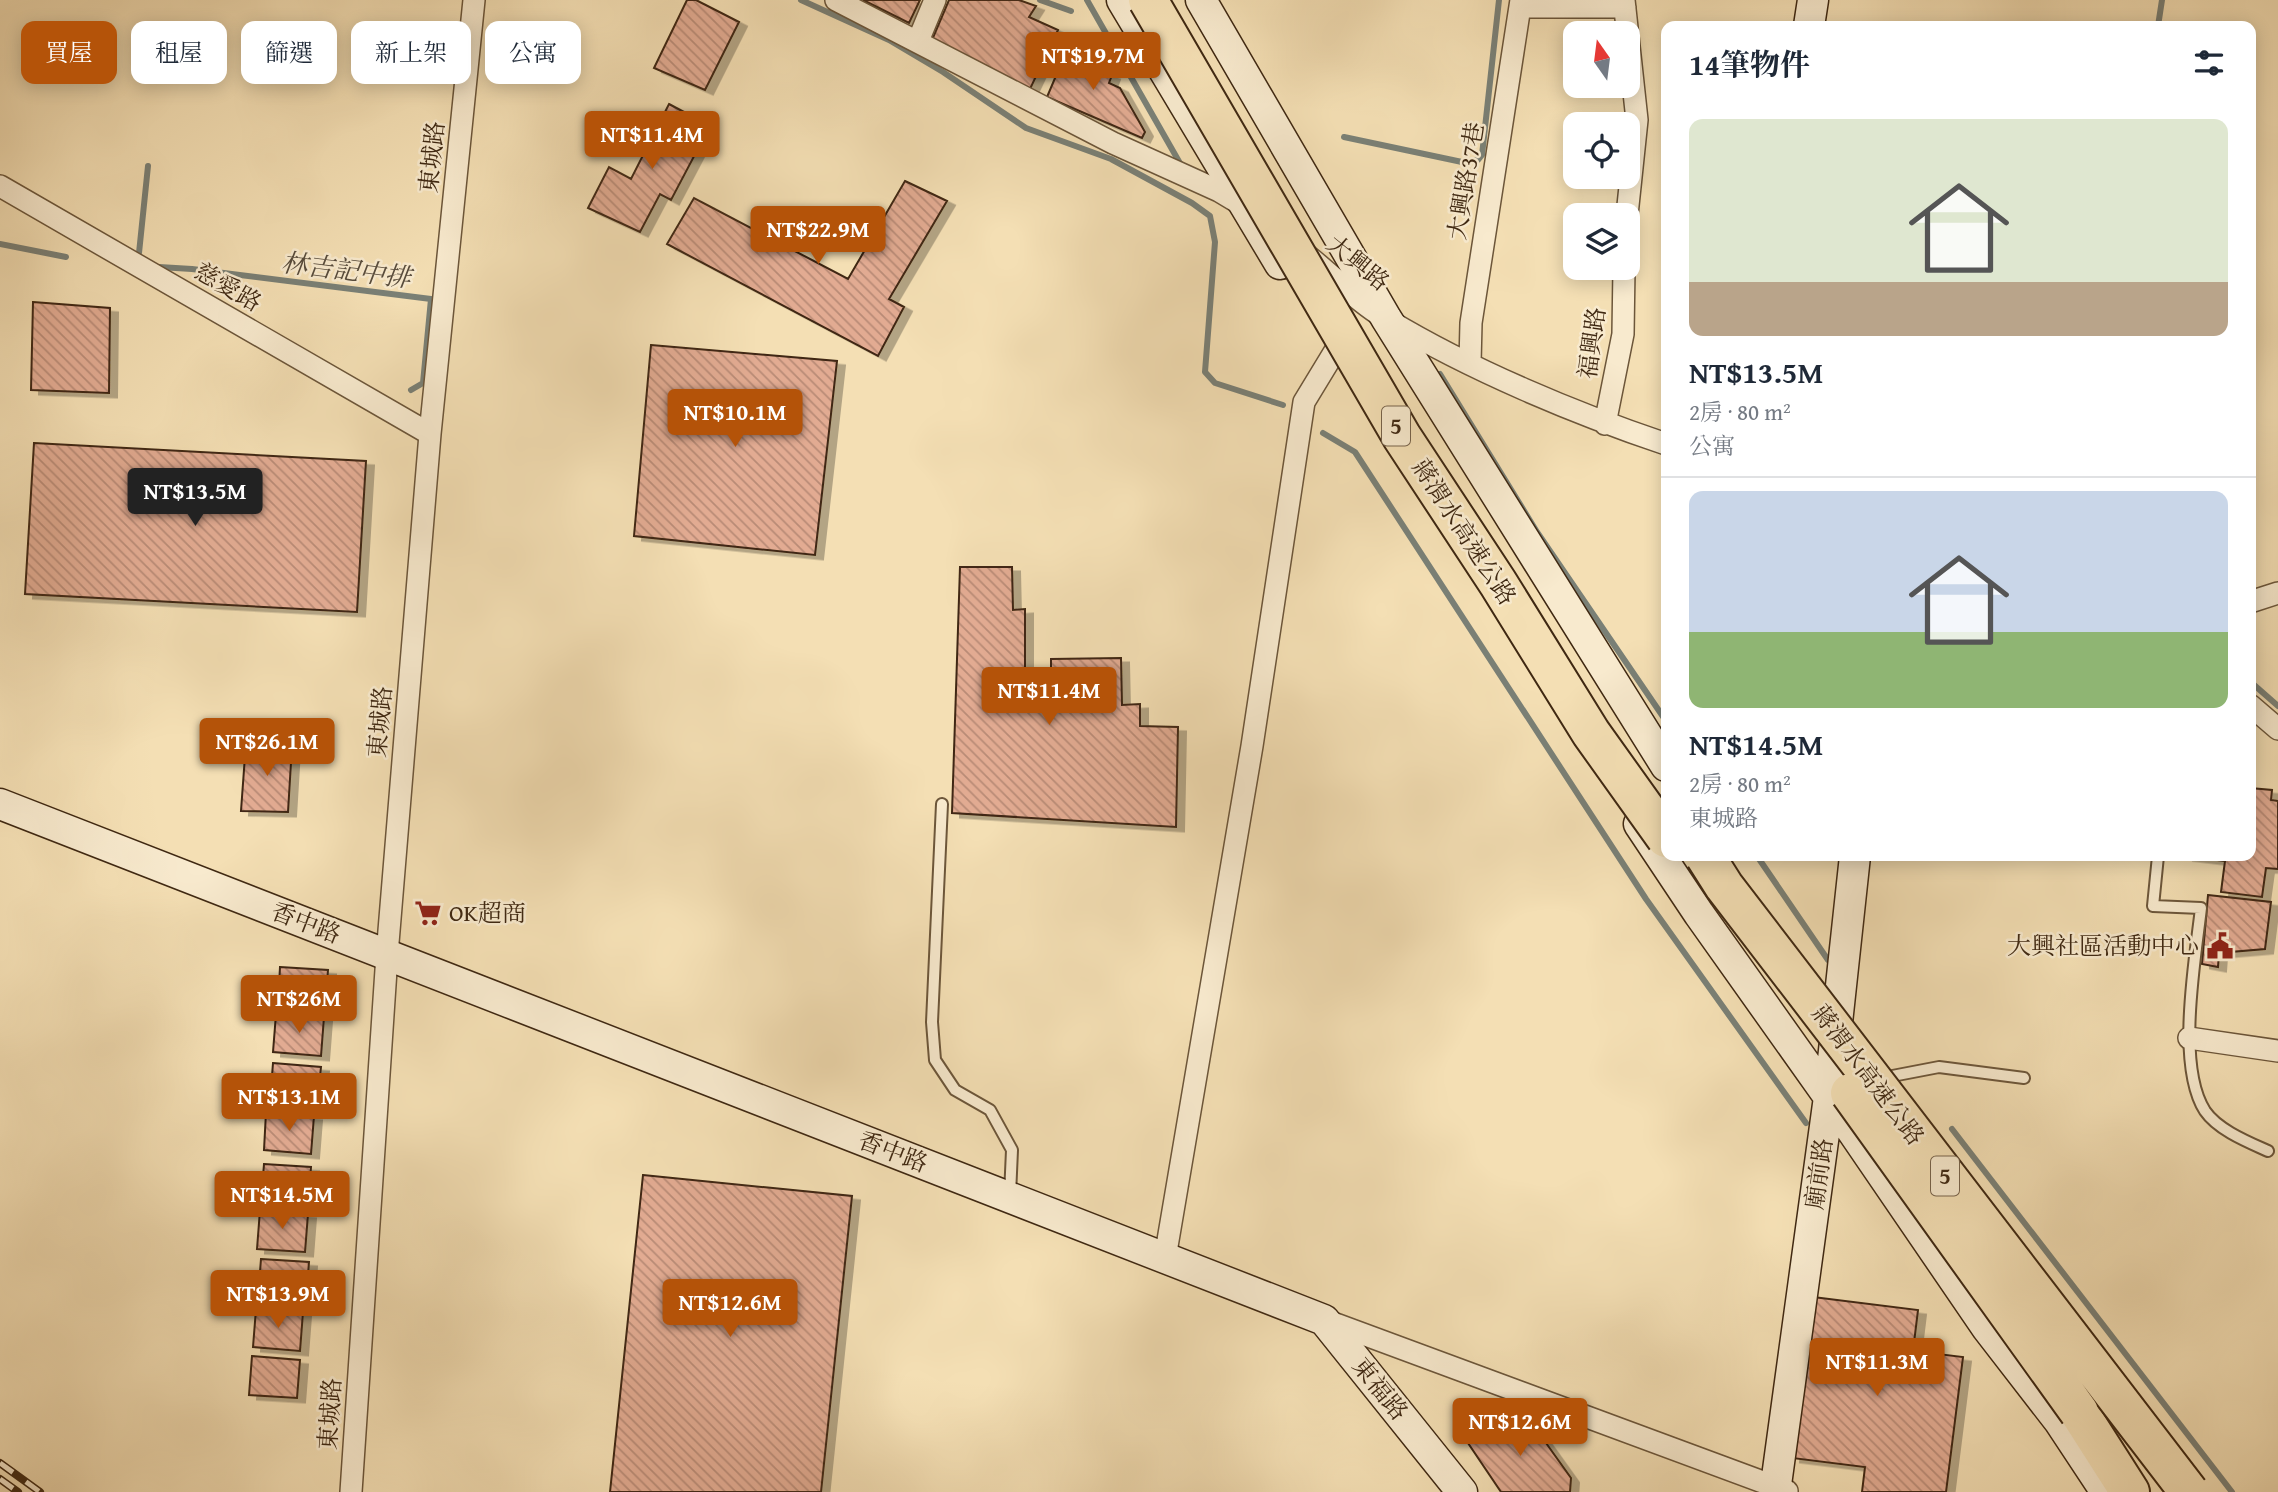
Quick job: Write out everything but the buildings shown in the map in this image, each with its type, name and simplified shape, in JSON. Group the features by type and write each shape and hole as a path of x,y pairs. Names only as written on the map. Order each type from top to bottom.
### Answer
{"highway":[{"name":"蔣渭水高速公路","path":"1148,0 1402,437 1498,583 1591,733 1661,831"},
{"name":"蔣渭水高速公路","path":"1173,0 1375,346 1543,612 1661,789"},
{"name":"蔣渭水高速公路","path":"1683,861 2080,1412 2130,1492"},
{"name":"蔣渭水高速公路","path":"1707,861 1939,1169 2189,1492"}],"main road":[{"path":"1122,0 1245,206 1434,510 1661,857"},
{"path":"1810,21 1813,0"},
{"path":"1154,54 1160,32 1172,16 1208,11 1385,318 1661,758"},
{"path":"1434,510 1461,520 1476,519 1485,507 1488,482"},
{"name":"香中路","path":"0,804 1324,1320"},
{"path":"1664,861 1987,1328 2059,1421 2106,1492"},
{"path":"1727,861 1839,1009 2046,1302 2148,1425 2210,1492"},
{"name":"廟前路","path":"1780,1490 1829,1097 1854,861"},
{"name":"東福路","path":"1324,1320 1462,1492"}],"street":[{"name":"東城路","path":"351,1492 387,955 430,434 474,0"},
{"path":"835,0 918,41 935,0"},
{"path":"1520,4 1625,3 1637,120 1628,203"},
{"name":"大興路37巷","path":"1470,363 1471,323 1520,4"},
{"name":"大興路","path":"918,41 1113,143 1220,191 1245,206 1385,318 1470,363 1605,424 1661,442"},
{"name":"慈愛路","path":"0,186 430,434"},
{"name":"福興路","path":"1605,424 1623,334 1624,280"},
{"path":"1165,1258 1252,746 1304,402 1335,351"},
{"path":"2256,600 2278,593"},
{"path":"2256,710 2278,729"},
{"path":"2189,1038 2278,1052"},
{"name":"香中路","path":"1324,1320 1780,1490"}],"lane":[{"path":"942,804 932,1023 935,1060 955,1090 990,1110 1012,1150 1010,1197"},
{"path":"2158,861 2153,906 2201,908 2189,1038 2191,1073 2206,1111 2231,1133 2268,1151"},
{"path":"1887,1077 1939,1067 2024,1078"}],"waterway":[{"path":"801,0 889,40 943,72 1026,128 1111,159 1192,203 1210,216 1215,242 1205,372 1215,383 1283,405"},
{"path":"1040,0 1071,11"},
{"path":"1087,0 1181,165"},
{"path":"1344,137 1462,162 1478,160 1482,155 1499,0"},
{"path":"2159,21 2162,0"},
{"path":"139,253 148,166"},
{"name":"林吉記中排","path":"0,244 66,257"},
{"name":"林吉記中排","path":"159,267 431,299 423,383 411,390"},
{"path":"1440,374 1537,532 1661,714"},
{"path":"1323,433 1355,452 1646,899 1806,1123"},
{"path":"2256,687 2278,706"},
{"path":"1760,861 1828,960"},
{"path":"1952,1129 2232,1492"}],"railway":[{"path":"0,1463 40,1492"},
{"path":"0,1479 18,1492"}],"place":[{"name":"OK超商","path":"428,913"},
{"name":"大興社區活動中心","path":"2220,946"}]}
